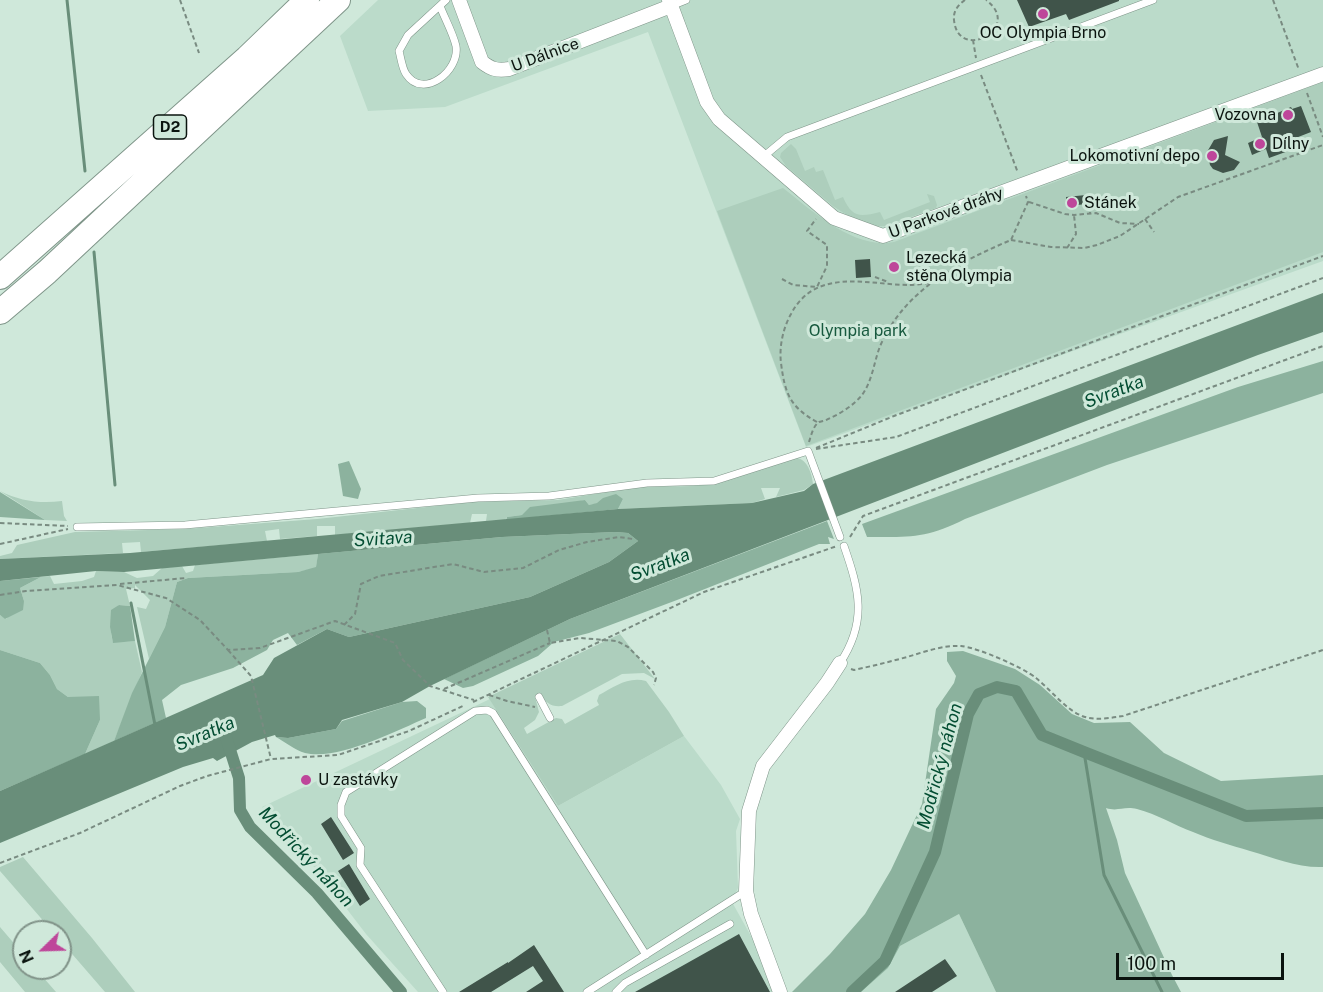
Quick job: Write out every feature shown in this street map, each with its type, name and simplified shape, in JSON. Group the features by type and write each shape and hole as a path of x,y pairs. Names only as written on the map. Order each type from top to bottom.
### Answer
{"highway":[{"name":"D2","path":"0,277 247,58 307,0"},
{"name":"D2","path":"0,312 55,265 338,0"}],"street":[{"name":"U Dálnice","path":"459,0 483,62 491,69 501,70 556,52 670,3"},
{"name":"U Parkové dráhy","path":"670,3 711,111 834,218 883,236 1323,74"},
{"path":"780,992 750,914 746,891 749,811 763,766 840,663"}],"lane":[{"path":"440,6 456,48 453,63 444,77 431,83 417,83 406,74 399,51 408,35 446,0"},
{"path":"670,3 686,0"},
{"path":"763,157 787,137 1153,0"},
{"path":"77,527 185,525 478,498 549,496 647,483 714,481 808,451 840,537"},
{"path":"840,663 850,643 859,609 858,590 844,546"},
{"path":"539,697 550,718"},
{"path":"443,992 360,865 361,848 341,816 341,805 346,792 475,711 482,709 493,713 646,955"},
{"path":"587,992 746,891"},
{"path":"616,992 625,983 730,924"}],"path":[{"path":"180,0 199,53"},
{"path":"965,0 956,8 954,22 960,34 973,40 987,37 996,26 996,12 987,0"},
{"path":"1273,0 1323,137"},
{"path":"973,40 978,65 1028,202 1011,240"},
{"path":"808,451 812,431 818,423 846,409 861,396 869,382 881,343 894,322 916,295 971,256 1011,240 1067,248 1097,245 1120,236 1178,197 1323,145"},
{"path":"1089,196 1090,213"},
{"path":"1028,202 1065,214 1096,213 1120,223 1139,224"},
{"path":"1065,214 1067,209"},
{"path":"818,423 791,402 783,375 781,343 788,319 800,301 817,287 827,266 827,245 807,231 824,210"},
{"path":"1067,248 1076,234 1074,215"},
{"path":"1145,219 1154,232"},
{"path":"808,451 894,416 1323,256"},
{"path":"875,277 890,284"},
{"path":"808,451 896,437 1323,278"},
{"path":"782,279 793,285 817,287 851,281 908,285 930,283"},
{"path":"0,863 80,833 180,786 219,772 271,759 328,757 356,750 409,731 720,585 826,549 844,546 863,516 1323,346"},
{"path":"0,523 77,527"},
{"path":"0,544 77,527"},
{"path":"344,625 355,614 361,584 379,576 453,564 484,572 523,568 559,550 619,537 633,539"},
{"path":"0,595 186,578"},
{"path":"117,585 165,598 200,620 228,650 251,676 271,759"},
{"path":"228,650 260,648 335,621 395,643 403,660 430,686 475,701"},
{"path":"547,630 550,643"},
{"path":"444,689 550,643 580,638 617,641 628,647 653,672 656,678 654,685"},
{"path":"840,663 854,670 937,649 959,646 973,648 1024,670 1076,713 1085,717 1108,718 1123,716 1323,650"},
{"path":"489,694 536,708 544,707"}],"shaded area":[{"path":"378,0 1323,0 1323,261 806,447 648,32 445,107 368,111 340,36"},
{"path":"1323,361 1323,393 1107,465 951,526 917,536 867,537 862,524 1238,387"},
{"path":"349,461 361,489 358,499 343,496 338,464"},
{"path":"0,492 45,520 0,517"},
{"path":"616,494 623,499 618,509 506,520 507,517 522,515 530,507 585,500 589,505"},
{"path":"827,521 834,539 828,537 830,544 819,544 589,633 554,642 538,656 473,686 463,688 444,679 570,619"},
{"path":"628,533 638,541 609,562 530,597 349,637 327,629 297,645 288,633 273,640 267,650 233,668 181,685 162,700 166,718 114,741 132,693 165,627 177,582 188,578 298,572 316,567 318,554 502,537"},
{"path":"41,577 20,588 24,601 23,610 5,619 0,615 0,581"},
{"path":"119,605 130,606 135,641 113,643 110,627 111,610"},
{"path":"0,650 40,663 50,675 57,689 68,697 99,696 100,720 85,754 0,791"},
{"path":"963,651 1015,669 1040,685 1072,714 1094,723 1130,722 1164,753 1221,781 1323,775 1323,867 1295,864 1221,842 1137,809 1106,808 1125,873 1181,992 996,992 959,914 900,946 888,968 861,992 792,992 865,914 891,870 922,804 936,709 954,683 956,676 947,661 947,652"},
{"path":"490,699 558,806 684,736 721,785 740,819 736,831 738,888 732,902 782,992 418,992 366,934 320,874 262,807"},
{"path":"417,701 426,708 426,718 349,749 333,753 305,753 276,737 288,738 336,729 342,721 402,702"},
{"path":"959,914 996,992 861,992 888,968 900,946"}],"green space":[{"name":"Olympia park","path":"1323,82 1323,252 806,446 717,211 783,188 835,227 849,234 879,243 894,242"},
{"path":"791,144 796,149 805,171 814,167 816,172 823,170 835,200 843,197 850,209 857,214 867,215 880,212 884,220 930,202 927,194 934,196 936,208 885,226 875,226 853,219 833,206 786,166 780,157 781,153"},
{"path":"797,458 807,464 813,484 804,490 776,497 780,488 761,488 765,499 752,503 618,509 623,499 589,505 585,500 507,517 505,520 486,521 487,514 472,514 470,523 335,535 335,526 317,526 317,536 280,539 279,529 265,531 267,541 141,552 140,542 122,543 123,553 0,559 0,556 12,553 17,545 75,532 185,529 317,519 472,502 558,500 637,487 693,486 722,482"},
{"path":"0,491 30,501 62,501 67,521 45,520"},
{"path":"318,554 316,568 298,572 188,578 177,582 165,627 149,659 137,607 146,609 150,600 135,585 135,588 126,589 130,606 119,605 114,615 111,623 113,642 135,641 142,672 114,741 85,754 100,720 57,689 50,675 40,663 0,650 0,615 6,619 24,601 20,588 41,577 50,576 54,584 82,581 94,577 96,571 124,572 137,578 153,576 162,568 182,566 186,573 193,571 195,565"},
{"path":"620,634 655,679 644,673 622,674 562,706 549,704 540,694 535,697 539,712 535,720 524,728 527,734 556,718 562,719 565,724 599,705 597,701 599,695 621,683 639,680 646,681 684,736 558,806 488,697"},
{"path":"23,857 135,992 105,992 72,954 72,920 43,920 0,871 0,867"},
{"path":"0,927 12,941 12,976 0,962"},
{"path":"15,980 46,980 56,992 25,992"}],"water":[{"path":"1323,293 1323,332 570,619 430,686 402,702 342,720 336,729 288,738 275,735 252,742 217,761 213,758 183,767 0,843 0,791 263,675 274,658 327,629 349,637 530,597 609,562 638,541 628,533 615,532 502,537 124,572 96,571 0,581 0,559 130,553 618,509 752,503 804,491 813,484"}],"building":[{"name":"OC Olympia Brno","path":"1017,0 1119,1 1069,20 1066,14 1029,27"},
{"path":"1301,106 1311,132 1288,141 1291,150 1269,158 1266,149 1252,155 1248,143 1262,137 1257,122 1291,107 1292,109"},
{"name":"Lokomotivní depo","path":"1228,136 1225,155 1240,162 1234,170 1223,173 1213,169 1207,152 1214,140"},
{"path":"1086,195 1087,204 1067,206 1066,197"},
{"path":"870,259 871,277 856,278 855,260"},
{"path":"331,817 354,853 343,860 321,824"},
{"path":"349,864 370,899 360,906 338,871"},
{"path":"739,934 770,992 635,992 682,966"},
{"path":"534,945 564,992 526,992 543,981 533,966 491,992 459,992 508,963"},
{"path":"945,959 957,976 932,992 895,992"}],"waterway":[{"path":"67,0 85,171"},
{"path":"94,252 115,485"},
{"path":"131,603 155,725"},
{"name":"Modřický náhon","path":"852,992 885,961 935,852 968,714 979,694 997,687 1016,691 1042,735 1246,816 1323,813"},
{"name":"Modřický náhon","path":"226,737 239,778 240,810 250,827 317,893 401,992"},
{"path":"1084,752 1104,875 1162,992"}],"place":[{"name":"OC Olympia Brno","path":"1043,14"},
{"name":"Vozovna","path":"1288,115"},
{"name":"Dílny","path":"1260,144"},
{"name":"Lokomotivní depo","path":"1212,156"},
{"name":"Stánek","path":"1072,203"},
{"name":"Lezecká stěna Olympia","path":"894,267"},
{"name":"U zastávky","path":"306,780"}],"water label":[{"name":"Svratka","path":"1114,392"},
{"name":"Svitava","path":"383,539"},
{"name":"Svratka","path":"660,565"},
{"name":"Svratka","path":"205,734"}]}
